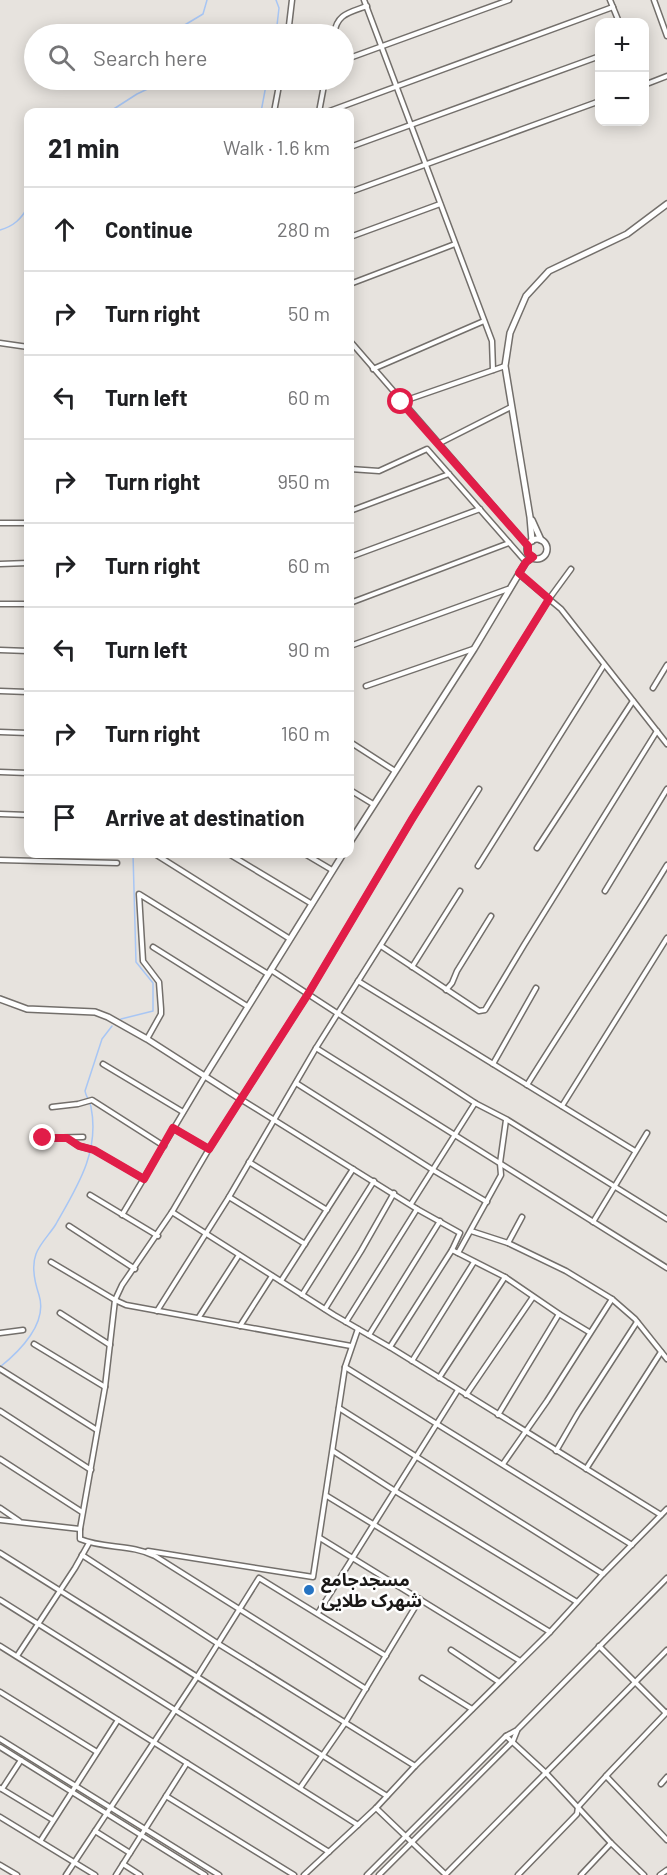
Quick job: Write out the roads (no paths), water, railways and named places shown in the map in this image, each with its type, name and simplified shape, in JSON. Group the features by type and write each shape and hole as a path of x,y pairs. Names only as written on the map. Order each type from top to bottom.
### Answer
{"street":[{"path":"289,24 292,0"},
{"path":"364,0 492,341 493,370"},
{"path":"354,56 509,0"},
{"path":"610,0 617,18"},
{"path":"654,0 667,36"},
{"path":"336,24 345,14 367,6"},
{"path":"338,108 613,7"},
{"path":"354,146 595,58"},
{"path":"649,83 667,76"},
{"path":"275,108 278,90"},
{"path":"320,108 323,90"},
{"path":"354,191 595,103"},
{"path":"354,236 440,204"},
{"path":"533,557 528,553 530,517 506,366 510,333 526,296 549,271 627,234 667,204"},
{"path":"354,282 455,244"},
{"path":"374,369 484,321"},
{"path":"0,343 24,346"},
{"path":"354,346 438,444 530,543"},
{"path":"401,402 506,366"},
{"path":"438,444 511,407"},
{"path":"354,469 379,471 428,449 526,562"},
{"path":"354,510 449,474"},
{"path":"354,556 480,509"},
{"path":"354,833 474,649 526,562 533,557 542,557 546,553 546,544 541,540 530,517"},
{"path":"0,523 24,523"},
{"path":"530,543 541,540"},
{"path":"354,601 509,543"},
{"path":"0,564 24,563"},
{"path":"358,1329 345,1367 313,1577 89,1543 80,1538 82,1512 105,1387 115,1300 122,1285 158,1236 209,1149 308,994 412,819 549,599 571,569"},
{"path":"519,573 561,609 667,744"},
{"path":"354,645 508,589"},
{"path":"0,604 24,604"},
{"path":"366,686 474,649"},
{"path":"0,650 24,651"},
{"path":"478,866 604,665"},
{"path":"653,688 667,665"},
{"path":"0,691 24,693"},
{"path":"537,848 633,700"},
{"path":"381,946 478,1011 485,1010 657,731"},
{"path":"0,732 24,733"},
{"path":"354,745 395,771"},
{"path":"0,772 24,773"},
{"path":"157,1311 229,1197 316,1048 479,789"},
{"path":"605,891 667,789"},
{"path":"354,792 373,804"},
{"path":"0,814 24,815"},
{"path":"161,858 291,939"},
{"path":"236,858 312,904"},
{"path":"312,858 332,870"},
{"path":"122,1215 247,1006 340,858"},
{"path":"0,860 117,863"},
{"path":"527,1084 633,922 667,865"},
{"path":"412,967 460,891"},
{"path":"147,1039 161,1014 161,1009 159,982 143,961 139,894 308,994 475,1103 506,1119 667,1219"},
{"path":"446,990 491,916"},
{"path":"562,1106 667,938"},
{"path":"153,947 247,1006"},
{"path":"358,981 635,1151"},
{"path":"493,1064 537,988"},
{"path":"0,999 27,1010 95,1012 147,1039 417,1209 460,1233 452,1250 390,1347"},
{"path":"316,1048 667,1268"},
{"path":"103,1064 183,1112"},
{"path":"296,1083 487,1202"},
{"path":"52,1107 90,1100 164,1146"},
{"path":"411,1204 475,1103"},
{"path":"458,1253 501,1175 500,1163 506,1119"},
{"path":"173,1128 209,1149"},
{"path":"593,1222 647,1133"},
{"path":"43,1138 83,1137"},
{"path":"67,1138 85,1148 93,1149 144,1179"},
{"path":"249,1162 327,1210"},
{"path":"281,1281 353,1169"},
{"path":"302,1294 374,1182"},
{"path":"325,1309 394,1193"},
{"path":"90,1195 158,1236"},
{"path":"229,1197 304,1244"},
{"path":"346,1322 417,1209"},
{"path":"172,1212 325,1309 661,1515"},
{"path":"508,1242 522,1217"},
{"path":"369,1335 440,1221"},
{"path":"69,1226 135,1269"},
{"path":"471,1231 508,1242 566,1271 612,1299 638,1322 667,1359"},
{"path":"452,1250 505,1277 589,1332"},
{"path":"199,1317 239,1254"},
{"path":"51,1262 126,1305 351,1346"},
{"path":"412,1361 474,1262"},
{"path":"240,1326 272,1276"},
{"path":"439,1378 505,1277"},
{"path":"466,1395 533,1297"},
{"path":"503,1464 547,1401 612,1299"},
{"path":"60,1314 110,1345"},
{"path":"498,1414 559,1314"},
{"path":"556,1451 578,1413 638,1322"},
{"path":"0,1333 23,1330"},
{"path":"34,1344 105,1387"},
{"path":"586,1469 661,1352"},
{"path":"345,1367 632,1545"},
{"path":"1,1370 97,1430"},
{"path":"318,1613 458,1390"},
{"path":"339,1408 603,1574"},
{"path":"0,1411 91,1470"},
{"path":"333,1450 395,1491 577,1602"},
{"path":"0,1459 82,1512"},
{"path":"327,1496 550,1632"},
{"path":"0,1508 21,1522"},
{"path":"304,1875 376,1808 550,1632 667,1509"},
{"path":"0,1520 80,1529"},
{"path":"320,1538 520,1661"},
{"path":"16,1656 39,1625 89,1543"},
{"path":"143,1550 366,1689"},
{"path":"0,1553 387,1796"},
{"path":"82,1555 217,1643 415,1766"},
{"path":"66,1875 259,1578 386,1656"},
{"path":"367,1875 506,1736 517,1730 667,1578"},
{"path":"300,1788 345,1723 420,1599"},
{"path":"0,1600 358,1825"},
{"path":"0,1646 329,1852"},
{"path":"518,1875 577,1814 578,1807 606,1776 667,1713 599,1646"},
{"path":"451,1650 500,1682"},
{"path":"376,1808 445,1875 667,1650"},
{"path":"422,1678 472,1709"},
{"path":"0,1692 97,1752"},
{"path":"41,1840 118,1720"},
{"path":"379,1875 513,1741 517,1730"},
{"path":"506,1736 546,1773 644,1875"},
{"path":"0,1739 219,1875"},
{"path":"0,1747 205,1875"},
{"path":"21,1760 1,1789 54,1820"},
{"path":"116,1875 187,1763"},
{"path":"606,1776 667,1840"},
{"path":"661,1784 667,1777"},
{"path":"166,1796 294,1875"},
{"path":"0,1817 95,1875"},
{"path":"95,1831 130,1853"},
{"path":"581,1875 611,1843"},
{"path":"0,1864 17,1875"},
{"path":"123,1864 140,1875"},
{"path":"660,1875 667,1870"}],"waterway":[{"path":"186,24 203,14 207,0"},
{"path":"276,0 279,8 277,24"},
{"path":"115,108 145,90"},
{"path":"262,108 265,90"},
{"path":"0,230 17,222 24,213"},
{"path":"121,1019 153,1011 153,983 136,962 133,858"},
{"path":"0,1367 24,1345 40,1316 41,1305 34,1275 36,1254 72,1196 85,1168 92,1139 93,1123 85,1091 102,1039 112,1026"}],"place":[{"name":"مسجدجامع شهرک طلایی","path":"309,1590"}]}
